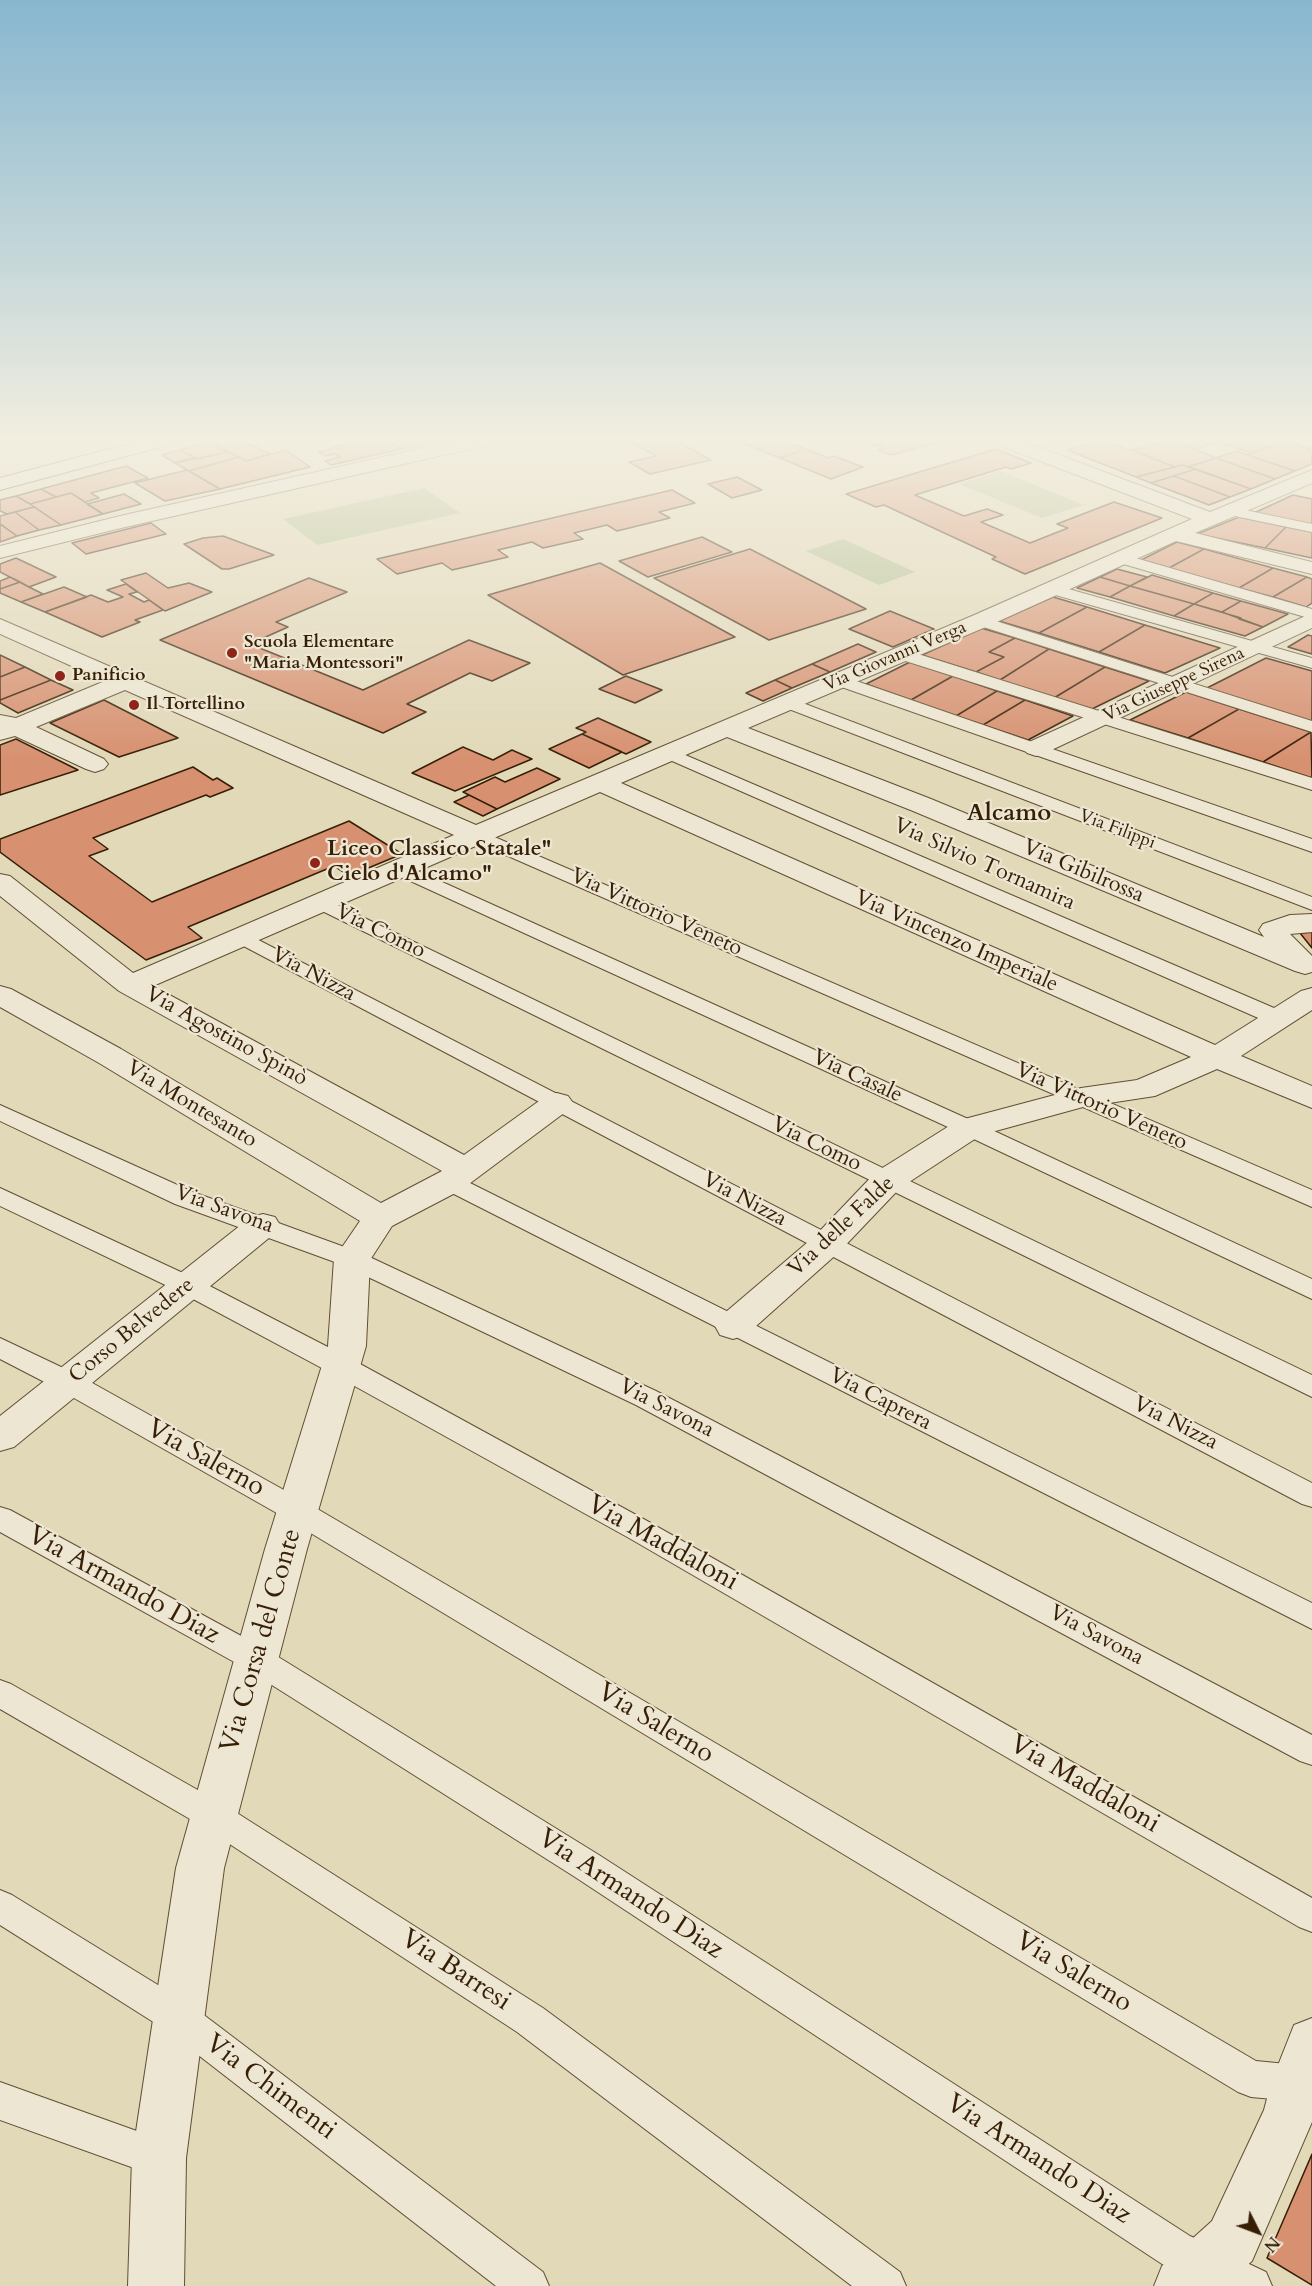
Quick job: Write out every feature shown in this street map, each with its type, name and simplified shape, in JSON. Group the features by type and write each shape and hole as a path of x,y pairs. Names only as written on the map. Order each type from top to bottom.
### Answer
{"street":[{"path":"0,552 25,546"},
{"name":"Via Giovanni Verga","path":"130,985 725,728 980,621 1147,546"},
{"path":"1221,546 1312,568"},
{"name":"Via Giuseppe Sirena","path":"1036,748 1256,648 1312,620"},
{"name":"Via Vittorio Veneto","path":"0,626 476,835"},
{"path":"5,726 126,681"},
{"path":"5,726 95,764"},
{"name":"Via Gibilrossa","path":"725,728 922,805 1309,969"},
{"name":"Via Vincenzo Imperiale","path":"601,783 1312,1098"},
{"name":"Via Agostino Spinò","path":"0,882 12,908 130,985 458,1176"},
{"path":"1309,969 1285,947 1273,930 1290,924 1312,923"},
{"name":"Via Montesanto","path":"0,995 110,1056 380,1218"},
{"name":"Via delle Falde","path":"733,1326 827,1244 888,1180 969,1128 1081,1098 1144,1089 1218,1057 1299,1013"},
{"path":"352,1259 380,1218 458,1176 557,1103"},
{"name":"Corso Belvedere","path":"0,1437 264,1225"},
{"name":"Via Corsa del Conte","path":"156,2286 159,2158 200,1868 286,1549 299,1512 347,1346 352,1259"},
{"path":"1214,2279 1233,2241 1307,2071"}],"lane":[{"path":"1118,558 1312,614"},
{"path":"1051,589 1312,663"},
{"path":"980,621 1312,727"},
{"path":"902,654 1312,784"},
{"path":"839,680 1312,846"},
{"name":"Via Filippi","path":"787,702 1312,904"},
{"name":"Via Silvio Tornamira","path":"669,753 1299,1013"},
{"name":"Via Vittorio Veneto","path":"476,835 1312,1199"},
{"name":"Via Casale","path":"400,869 969,1128 1312,1290"},
{"name":"Via Como","path":"321,903 1312,1387"},
{"name":"Via Nizza","path":"241,937 1312,1496"},
{"name":"Via Savona","path":"0,1112 184,1198 264,1225 352,1259 646,1398 1312,1751"},
{"name":"Via Caprera","path":"458,1176 733,1326 1312,1617"},
{"name":"Via Maddaloni","path":"0,1196 189,1286 341,1366 639,1530 1312,1916"},
{"name":"Via Salerno","path":"0,1347 68,1382 299,1512 1251,2079 1307,2071"},
{"name":"Via Armando Diaz","path":"0,1518 256,1659 597,1873 1176,2250 1214,2279"},
{"name":"Via Barresi","path":"0,1693 214,1816 530,2020 886,2286"},
{"name":"Via Chimenti","path":"0,1906 179,2018 529,2286"},
{"path":"0,2101 159,2158"}],"green space":[{"path":"822,546 858,546 915,572 879,585 806,551"}],"building":[{"path":"75,546 119,546 86,554"},
{"path":"187,546 249,546 274,555 229,569 222,569"},
{"path":"434,546 516,546 498,550 508,557 452,570 442,563 397,574 377,559"},
{"path":"672,546 719,546 732,552 648,577 619,561"},
{"path":"972,546 1094,546 1025,574 992,559 996,557"},
{"path":"1170,546 1191,546 1204,549 1169,568 1141,560"},
{"path":"1267,546 1312,546 1312,558 1265,548"},
{"path":"750,549 866,609 769,640 654,578"},
{"path":"1204,549 1273,568 1239,588 1169,568"},
{"path":"16,558 56,577 29,587 0,572 0,564"},
{"path":"600,563 735,637 623,675 488,595"},
{"path":"1273,568 1307,577 1273,597 1239,588"},
{"path":"1117,569 1147,577 1130,586 1100,577"},
{"path":"146,573 168,588 189,583 212,592 165,611 121,580"},
{"path":"1152,575 1213,593 1194,604 1130,586"},
{"path":"10,577 20,582 0,589 0,581"},
{"path":"1100,577 1130,586 1110,597 1077,588"},
{"path":"1307,577 1312,579 1312,603 1306,607 1273,597"},
{"name":"Scuola Elementare \"Maria Montessori\"","path":"309,578 347,592 276,622 288,627 250,644 363,690 469,640 530,663 492,681 470,673 407,704 426,712 383,733 160,640"},
{"path":"20,582 43,594 21,602 0,593 0,589"},
{"path":"126,584 137,592 129,594 144,602 149,600 163,610 135,620 140,622 102,637 45,612 91,595 108,602 123,597 107,590"},
{"path":"1130,586 1194,604 1174,616 1110,597"},
{"path":"64,587 87,597 45,612 21,602"},
{"path":"1213,593 1241,601 1222,612 1194,604"},
{"path":"1053,597 1087,607 1039,633 999,621"},
{"path":"1241,601 1288,614 1263,627 1222,612"},
{"path":"1194,604 1263,627 1245,636 1174,616"},
{"path":"1087,607 1145,625 1099,652 1039,633"},
{"path":"890,611 934,629 893,647 849,629"},
{"path":"1145,625 1220,648 1165,673 1099,652"},
{"path":"981,628 1015,638 989,652 1004,657 976,672 922,655"},
{"path":"1308,635 1312,636 1312,654 1288,647"},
{"path":"1015,638 1049,649 1000,680 976,672 1004,657 989,652"},
{"path":"858,644 876,652 830,672 812,664"},
{"path":"1049,649 1105,667 1054,698 1000,680"},
{"path":"0,655 25,667 0,677"},
{"path":"1266,658 1312,671 1312,722 1205,689"},
{"path":"910,662 953,676 911,700 866,684"},
{"path":"812,664 830,672 792,688 775,680"},
{"path":"25,667 51,680 0,700 0,677"},
{"path":"1105,667 1149,681 1092,709 1054,698"},
{"path":"626,676 662,690 635,703 599,689"},
{"path":"953,676 997,691 956,716 911,700"},
{"path":"51,680 73,690 18,713 0,703 0,700"},
{"path":"775,680 792,688 763,701 746,693"},
{"path":"997,691 1025,700 983,725 956,716"},
{"path":"1186,692 1239,709 1188,738 1130,720"},
{"path":"104,700 178,738 119,757 50,723"},
{"path":"1025,700 1073,716 1028,740 983,725"},
{"path":"1239,709 1311,732 1263,762 1188,738"},
{"path":"598,718 651,742 626,754 582,734 586,732 576,728"},
{"path":"1311,732 1312,778 1263,762"},
{"path":"582,734 622,752 589,768 549,749"},
{"path":"16,739 78,770 0,795 0,745"},
{"path":"463,747 493,760 512,750 532,759 455,791 412,773"},
{"name":"Liceo Classico Statale\" Cielo d'Alcamo\"","path":"193,767 213,780 217,778 233,788 210,797 206,795 93,838 108,849 89,856 152,902 349,821 402,854 349,876 334,866 188,927 202,938 146,960 0,852 0,839"},
{"path":"537,768 560,779 497,809 463,792 495,777 505,782"},
{"path":"469,795 497,809 483,816 454,802"},
{"path":"1312,932 1312,948 1300,933"},
{"path":"1312,2154 1312,2285 1267,2258"}],"place":[{"name":"Scuola Elementare \"Maria Montessori\"","path":"232,653"},
{"name":"Panificio","path":"60,676"},
{"name":"Il Tortellino","path":"134,705"},
{"name":"Liceo Classico Statale\" Cielo d'Alcamo\"","path":"315,863"}],"district":[{"name":"Alcamo","path":"1009,814"}]}
